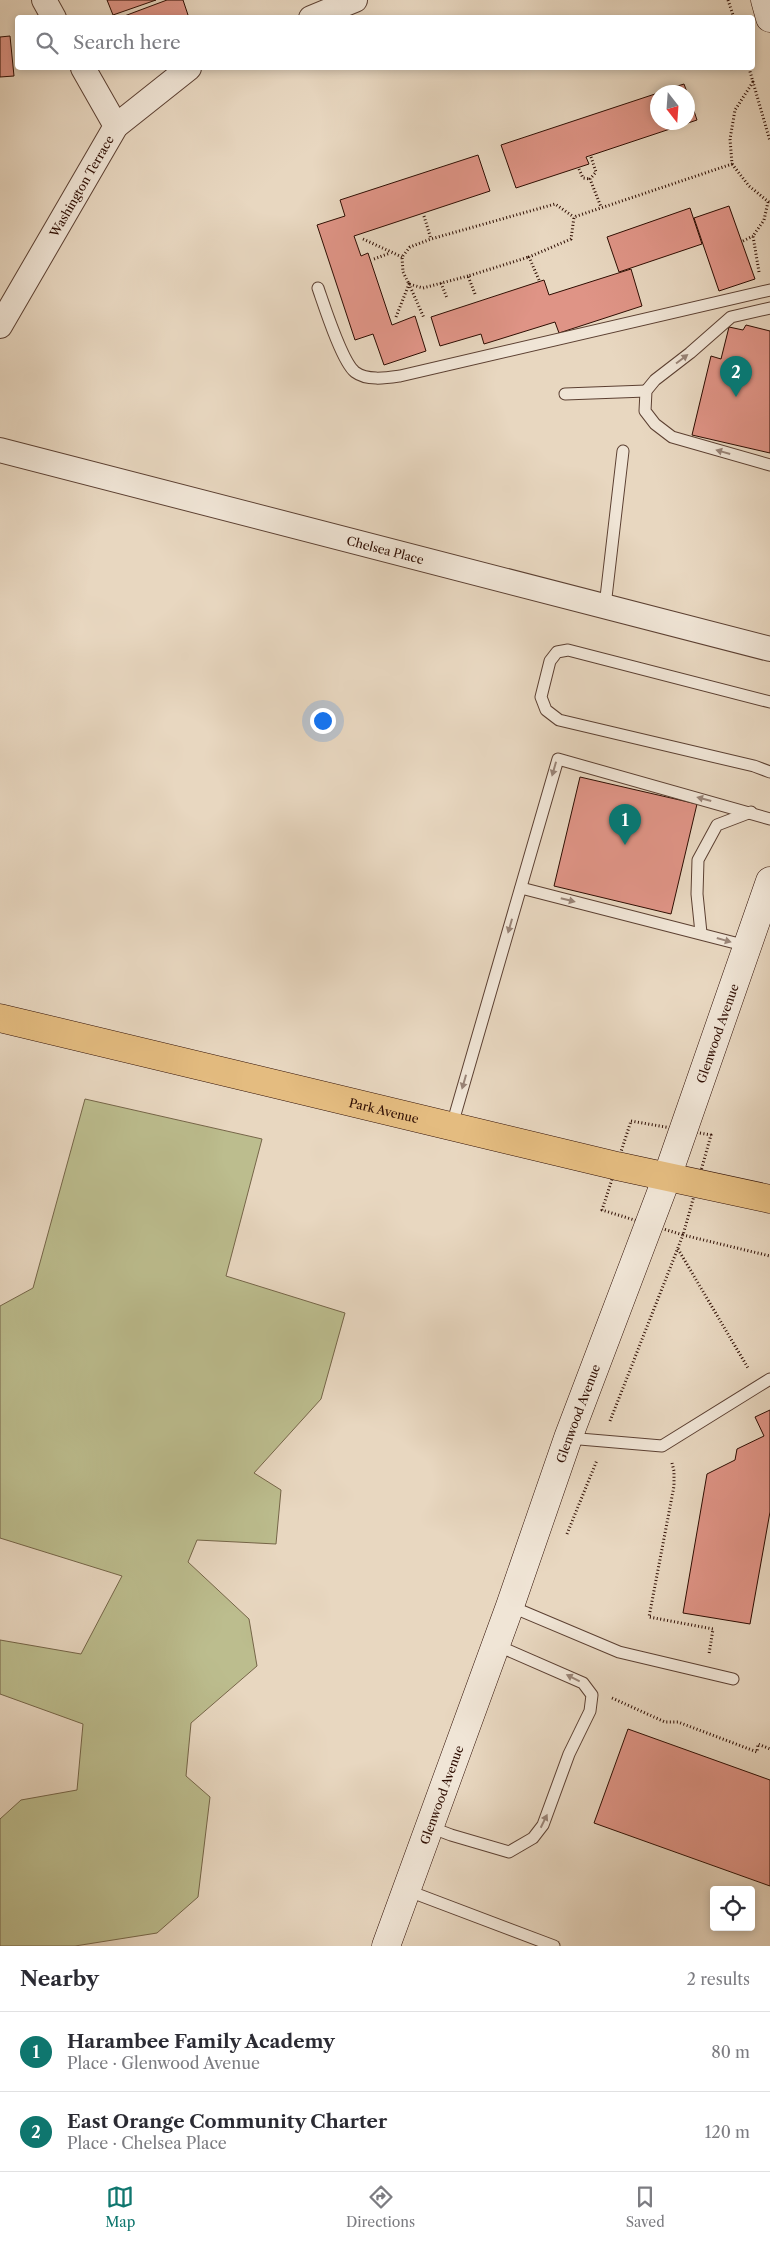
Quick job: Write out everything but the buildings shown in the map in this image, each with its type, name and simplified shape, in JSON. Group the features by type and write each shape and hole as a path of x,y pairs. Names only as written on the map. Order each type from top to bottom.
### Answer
{"main road":[{"name":"Park Avenue","path":"0,1018 770,1200"}],"street":[{"path":"44,0 52,15"},
{"path":"317,10 355,0"},
{"path":"765,0 770,18"},
{"path":"84,70 116,126"},
{"name":"Washington Terrace","path":"0,326 116,126 186,70"},
{"name":"Chelsea Place","path":"0,450 770,649"},
{"name":"Glenwood Avenue","path":"386,1946 510,1606 568,1438 667,1177 770,881"}],"lane":[{"path":"318,288 346,361 355,372 369,378 400,376 770,290"},
{"path":"770,308 731,317 690,353 655,380 646,391 645,411 656,424 672,437 770,465"},
{"path":"565,394 646,391"},
{"path":"605,606 623,451"},
{"path":"770,702 568,650 557,652 550,660 541,697 546,710 560,720 754,766 770,772"},
{"path":"452,1125 558,759 751,812 770,819"},
{"path":"701,933 697,894 698,860 717,825 751,812"},
{"path":"521,888 747,946"},
{"path":"568,1438 662,1446 770,1379"},
{"path":"510,1606 619,1652 733,1679"},
{"path":"430,1827 509,1852 533,1838 543,1825 569,1754 588,1716 592,1695 589,1689 575,1678 496,1645"},
{"path":"406,1890 554,1946"}],"path":[{"path":"728,0 733,15"},
{"path":"749,70 770,141"},
{"path":"743,241 753,236 764,220 769,202 749,186 732,164 730,139 735,110 753,82"},
{"path":"590,179 596,172 591,158"},
{"path":"574,217 732,164"},
{"path":"579,169 583,178 590,179"},
{"path":"590,179 601,207"},
{"path":"424,318 403,272 402,258 410,247 430,239 555,204 574,217"},
{"path":"424,216 430,239"},
{"path":"409,284 423,288 529,257 571,239 574,217"},
{"path":"753,236 759,266 758,294"},
{"path":"363,240 402,258"},
{"path":"374,259 391,252"},
{"path":"529,257 539,280"},
{"path":"468,276 475,294"},
{"path":"441,283 447,298"},
{"path":"396,317 409,284"},
{"path":"602,1441 683,1235 770,1256"},
{"path":"677,1248 759,1386"},
{"path":"662,1446 670,1458 674,1471 674,1486 649,1617 713,1629 705,1673"},
{"path":"609,1705 612,1697 665,1722 678,1722 757,1752 758,1744 770,1749"}],"green space":[{"path":"85,1099 262,1139 226,1276 345,1313 321,1399 254,1473 281,1490 276,1544 197,1540 188,1562 249,1619 257,1666 191,1723 186,1776 210,1797 198,1897 157,1933 75,1946 0,1946 0,1819 21,1800 77,1790 83,1724 0,1694 0,1640 81,1654 122,1576 0,1538 0,1306 33,1288"}],"place":[{"name":"East Orange Community Charter","path":"736,397"},
{"name":"Harambee Family Academy","path":"625,845"}]}
